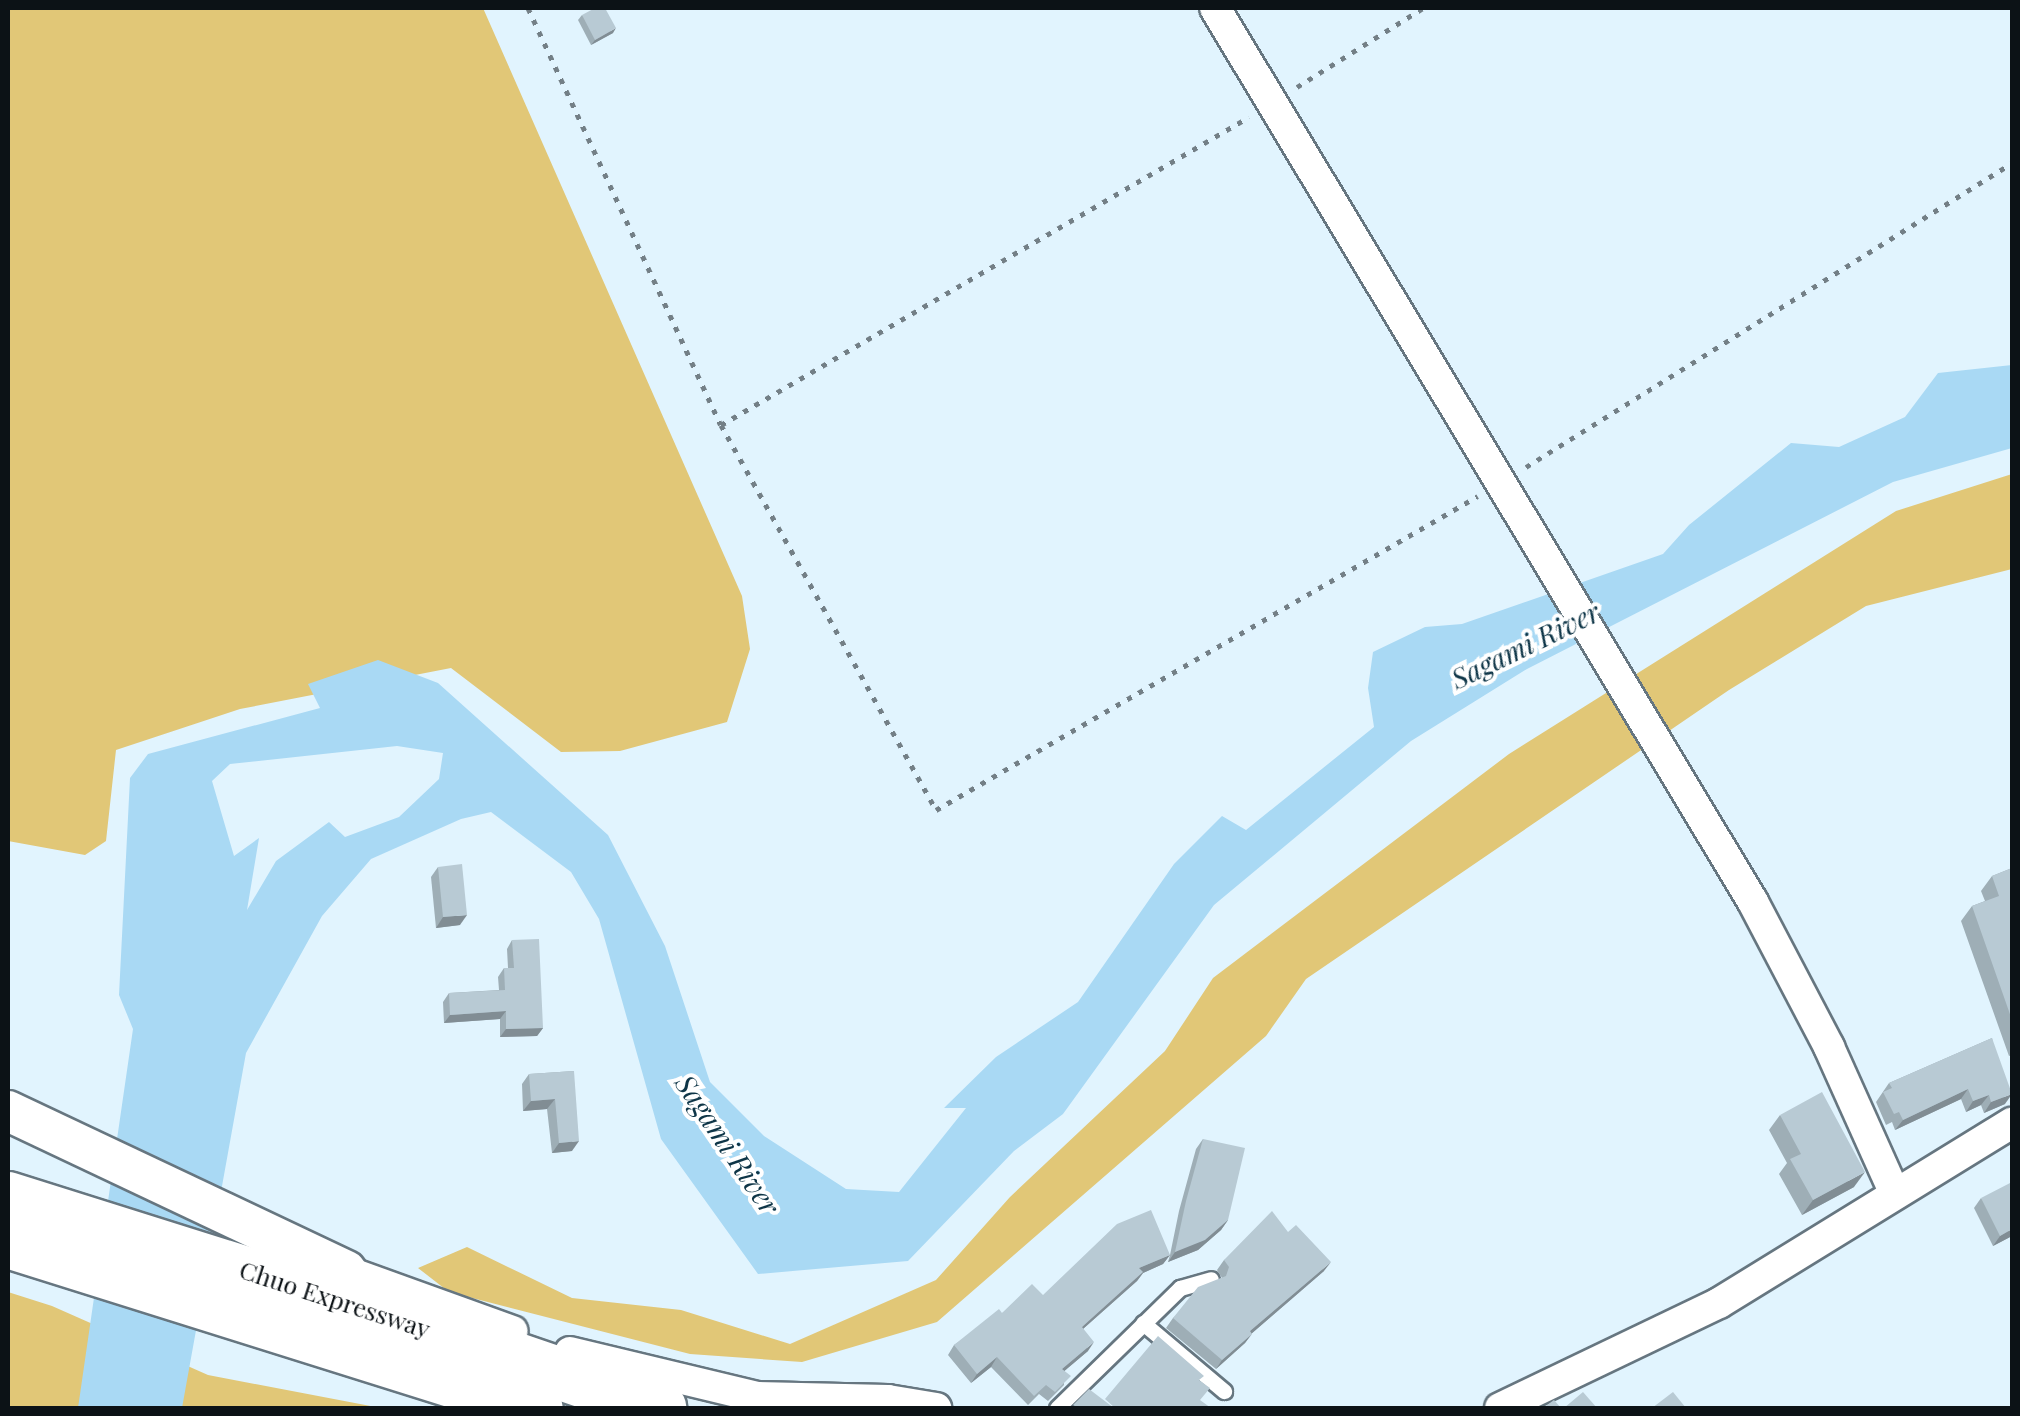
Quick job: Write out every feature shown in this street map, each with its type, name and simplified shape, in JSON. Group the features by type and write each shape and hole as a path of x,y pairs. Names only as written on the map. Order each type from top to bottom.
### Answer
{"highway":[{"name":"Chuo Expressway","path":"8,1198 491,1350 660,1408"},
{"name":"Chuo Expressway","path":"8,1242 537,1408"}],"street":[{"path":"1214,8 1753,902 1829,1047 1895,1194"},
{"path":"8,1111 346,1271 583,1356 754,1403 888,1400 936,1408"},
{"path":"1500,1408 1687,1321 2012,1124"}],"lane":[{"path":"1057,1408 1180,1288 1211,1278"},
{"path":"1142,1323 1224,1391"}],"path":[{"path":"528,8 721,426 936,810 1502,482 2012,163"},
{"path":"721,426 1272,103 1423,8"}],"shaded area":[{"path":"8,8 483,8 742,596 750,649 727,722 620,751 561,752 451,668 240,709 116,750 106,841 85,855 8,841"},
{"path":"2012,474 2012,569 1866,606 1729,690 1306,979 1266,1036 937,1322 802,1362 690,1354 449,1292 418,1268 467,1247 572,1298 681,1310 790,1344 936,1280 1010,1197 1165,1051 1213,978 1509,754 1896,511"},
{"path":"8,1292 52,1306 208,1375 381,1408 8,1408"}],"water":[{"name":"Sagami River","path":"2012,365 2012,448 1893,482 1527,669 1411,741 1214,905 1063,1114 1014,1151 908,1261 758,1274 661,1139 599,919 571,872 491,812 461,819 371,859 322,916 246,1053 182,1408 78,1408 133,1029 119,995 130,778 148,754 320,708 308,684 378,660 438,683 608,835 665,946 710,1082 764,1136 846,1189 899,1192 966,1108 944,1108 996,1057 1078,1002 1174,864 1222,816 1246,830 1374,727 1368,688 1373,652 1425,627 1462,624 1663,554 1689,525 1791,443 1839,447 1905,417 1938,373","holes":["397,746 443,753 439,779 399,817 345,837 329,822 276,861 247,910 259,838 234,856 212,781 230,764"]}],"building":[{"path":"605,8 616,28 595,40 582,15"},
{"path":"462,864 467,915 443,917 438,867"},
{"path":"2012,868 2012,1020 1972,906 1999,896 1992,876"},
{"path":"539,939 543,1028 506,1029 506,1011 450,1015 449,993 505,990 504,968 514,968 512,940"},
{"path":"1992,1038 2012,1094 1991,1102 1989,1095 1973,1101 1968,1089 1903,1120 1899,1112 1894,1114 1883,1092 1892,1088 1889,1083"},
{"path":"574,1071 579,1141 559,1143 555,1099 531,1101 529,1074"},
{"path":"1822,1092 1865,1172 1813,1200 1790,1159 1801,1154 1780,1115"},
{"path":"1203,1139 1245,1148 1228,1220 1205,1240 1175,1252 1186,1201"},
{"path":"2012,1182 2012,1229 2000,1236 1981,1198"},
{"path":"1151,1210 1170,1255 1139,1268 1143,1272 1082,1327 1094,1342 1062,1369 1071,1376 1055,1392 1046,1385 1034,1396 997,1357 977,1374 954,1345 999,1309 1002,1313 1032,1284 1043,1295 1117,1224"},
{"path":"1272,1211 1288,1232 1296,1225 1331,1262 1222,1360 1173,1318 1198,1287 1226,1276 1229,1267 1224,1260"},
{"path":"1158,1336 1204,1376 1199,1380 1210,1388 1200,1400 1211,1408 1115,1408 1105,1399"},
{"path":"1089,1389 1114,1408 1073,1405"},
{"path":"1583,1392 1597,1408 1564,1408"},
{"path":"1673,1392 1686,1408 1652,1408"},
{"path":"1554,1400 1561,1408 1543,1408"}]}
